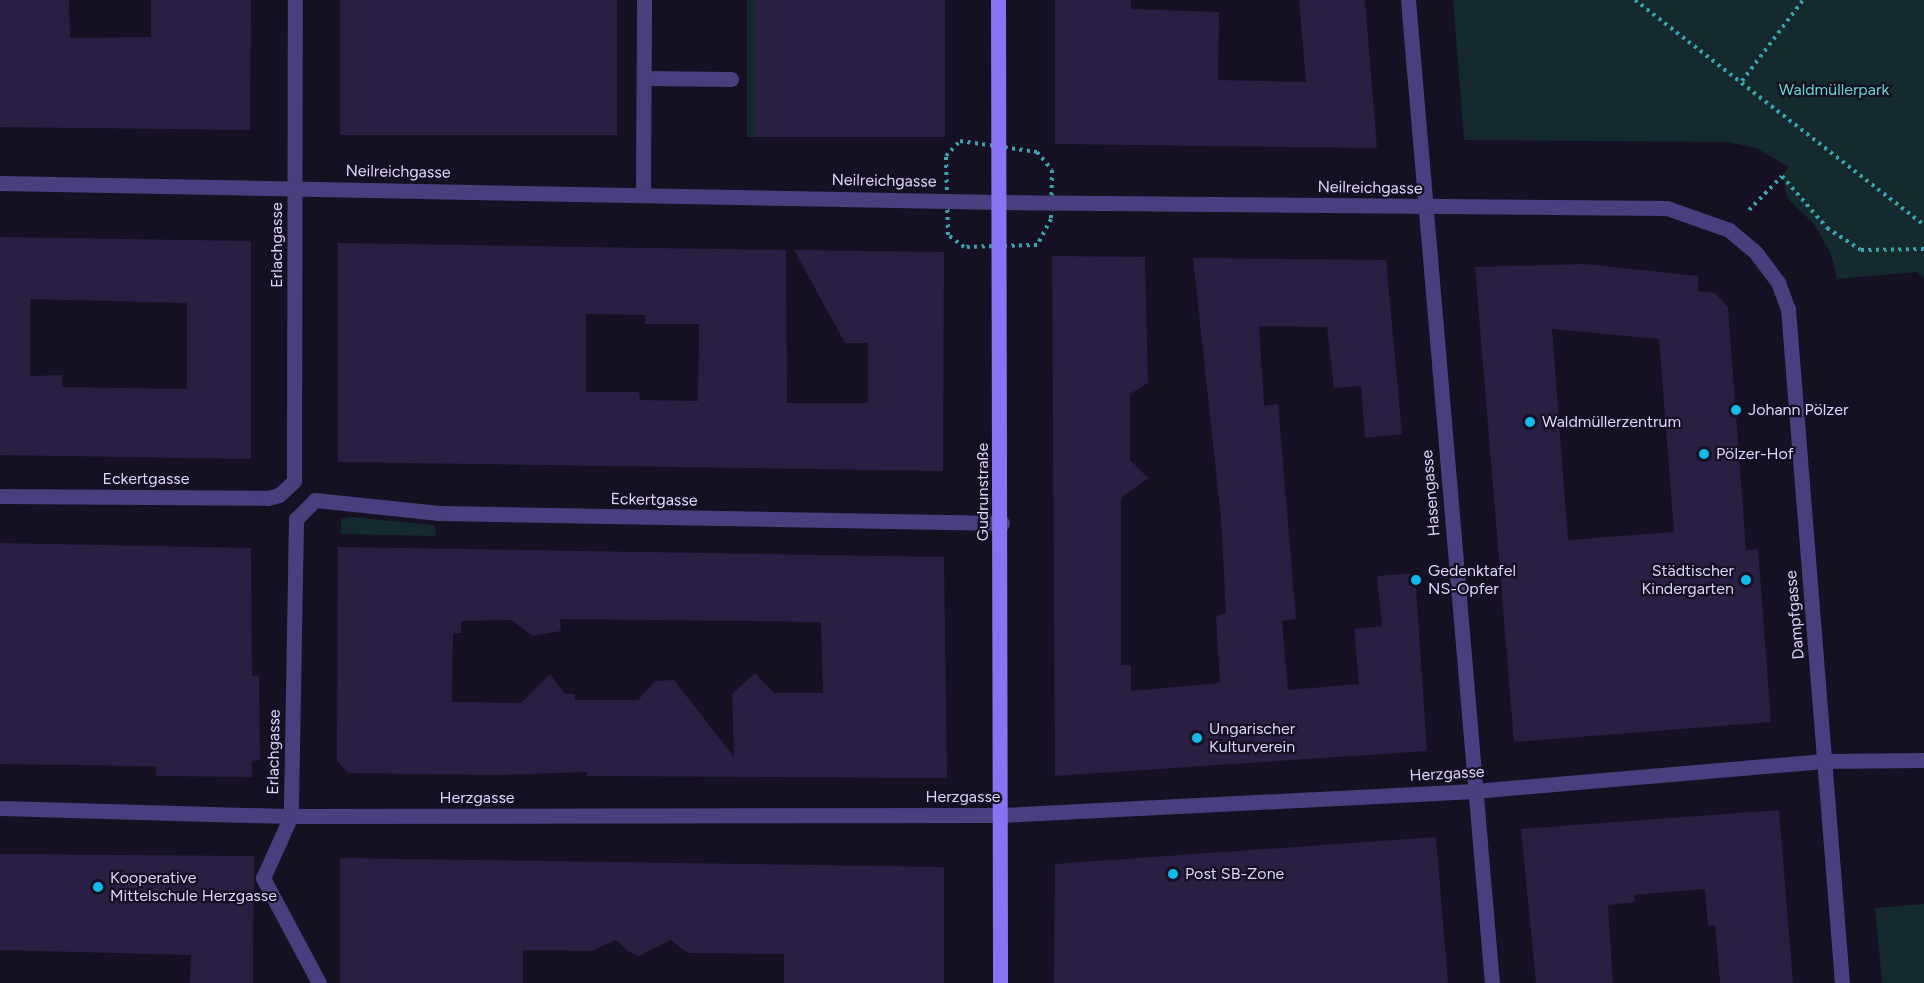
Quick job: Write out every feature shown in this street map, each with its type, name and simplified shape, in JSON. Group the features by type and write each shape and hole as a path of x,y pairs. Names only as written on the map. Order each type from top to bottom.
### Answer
{"main road":[{"name":"Gudrunstraße","path":"998,0 1002,523 1000,983"}],"street":[{"name":"Erlachgasse","path":"289,488 297,470 296,0"},
{"path":"643,195 644,0"},
{"name":"Hasengasse","path":"1408,0 1492,983"},
{"path":"644,78 731,79"},
{"name":"Neilreichgasse","path":"0,183 999,202 1667,208 1729,230 1756,252"},
{"name":"Dampfgasse","path":"1756,252 1778,282 1788,309 1842,983"},
{"name":"Eckertgasse","path":"0,496 268,498 289,488"},
{"name":"Eckertgasse","path":"307,504 326,499 439,513 1002,523"},
{"name":"Erlachgasse","path":"307,504 300,511 295,525 291,816 263,878 319,983"},
{"name":"Herzgasse","path":"0,808 291,816 1002,815 1474,791 1824,761 1924,760"}],"path":[{"path":"1635,0 1672,32 1742,81 1924,225"},
{"path":"1742,81 1803,0"},
{"path":"1729,230 1782,176 1827,228 1860,250 1924,249"}],"green space":[{"path":"747,0 755,0 755,137 747,137"},
{"name":"Waldmüllerpark","path":"1453,0 1924,0 1924,278 1917,272 1837,279 1831,254 1814,224 1788,199 1782,176 1789,167 1756,148 1727,142 1464,140"},
{"path":"351,517 434,525 436,536 341,534 341,519"},
{"path":"1924,904 1924,983 1882,983 1875,908"}],"building":[{"path":"0,0 69,0 70,38 151,37 151,0 251,0 250,130 0,127"},
{"path":"340,0 617,0 617,135 340,135"},
{"path":"755,0 945,0 945,137 755,137"},
{"path":"1055,0 1131,0 1131,9 1219,12 1218,80 1306,82 1299,0 1365,0 1377,148 1055,144"},
{"path":"0,237 251,241 251,459 0,455","holes":["30,299 187,303 187,389 62,387 62,375 30,376"]},
{"path":"338,243 786,250 787,403 868,403 868,343 845,343 794,250 944,252 943,471 338,462","holes":["586,314 645,315 645,324 699,324 698,401 640,400 639,392 586,392"]},
{"path":"1052,256 1145,257 1148,383 1130,394 1130,460 1148,478 1121,498 1121,665 1131,665 1131,691 1220,683 1216,616 1226,613 1221,518 1193,258 1386,260 1402,434 1365,438 1361,386 1334,388 1327,327 1259,326 1264,406 1278,404 1296,619 1282,621 1288,690 1359,684 1354,629 1382,626 1377,576 1415,573 1427,751 1055,776"},
{"name":"Pölzer-Hof","path":"1584,264 1698,276 1698,291 1715,293 1728,307 1746,550 1758,549 1771,722 1514,742 1475,267","holes":["1552,329 1659,339 1674,532 1568,540"]},
{"path":"0,543 251,548 252,676 259,675 260,760 252,761 252,777 156,776 156,767 139,766 0,764"},
{"path":"338,547 944,557 947,778 587,776 587,772 497,775 348,773 337,761","holes":["560,619 821,622 823,693 774,693 755,673 732,694 734,757 674,680 655,681 638,700 575,700 575,694 565,694 550,674 521,703 452,702 453,633 461,633 461,621 512,620 532,636 561,631"]},
{"path":"1779,810 1793,983 1720,983 1715,925 1708,926 1705,889 1634,895 1635,902 1608,905 1613,983 1536,983 1521,829"},
{"path":"1436,837 1448,983 1054,983 1055,864"},
{"path":"0,854 254,856 253,983 190,983 191,955 0,950"},
{"path":"340,858 944,867 944,983 784,983 784,954 688,953 671,940 639,956 629,952 616,940 591,951 523,950 523,983 340,983"}],"place":[{"name":"Johann Pölzer","path":"1736,410"},
{"name":"Waldmüllerzentrum","path":"1530,422"},
{"name":"Pölzer-Hof","path":"1704,454"},
{"name":"Gedenktafel NS-Opfer","path":"1416,580"},
{"name":"Städtischer Kindergarten","path":"1746,580"},
{"name":"Ungarischer Kulturverein","path":"1197,738"},
{"name":"Post SB-Zone","path":"1173,874"},
{"name":"Kooperative Mittelschule Herzgasse","path":"98,887"}]}
